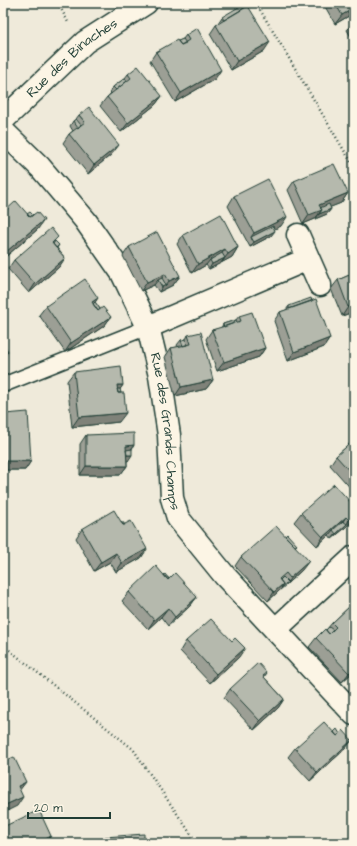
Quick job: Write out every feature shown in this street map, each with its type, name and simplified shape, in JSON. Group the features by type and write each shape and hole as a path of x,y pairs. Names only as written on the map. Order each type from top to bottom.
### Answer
{"street":[{"name":"Rue des Binaches","path":"3,120 85,42 146,3"},
{"name":"Rue des Grands Champs","path":"3,131 40,167 85,220 122,273 148,327 160,376 170,435 172,498 178,518 225,576 354,714"},
{"path":"298,235 320,286"},
{"path":"148,327 308,259"},
{"path":"276,629 354,557"}],"lane":[{"path":"3,385 148,327"}],"path":[{"path":"256,3 354,167"},
{"path":"3,645 133,749 197,843"}],"building":[{"path":"335,3 354,3 354,8 342,15"},
{"path":"242,5 244,8 224,20 222,17"},
{"path":"248,6 270,42 237,61 216,25"},
{"path":"197,28 221,70 181,93 156,52 177,40 181,45 189,40 186,35"},
{"path":"183,39 186,43 181,45 178,41"},
{"path":"138,66 162,96 128,123 107,97 131,78 128,74"},
{"path":"125,78 127,81 116,90 113,87"},
{"path":"89,107 119,145 94,165 69,134 85,122 79,115"},
{"path":"76,119 81,125 78,128 73,121"},
{"path":"334,164 348,193 319,205 322,210 309,215 294,181"},
{"path":"268,179 287,217 254,233 234,196"},
{"path":"16,201 30,217 37,212 44,220 7,251 3,247 3,213"},
{"path":"329,204 331,209 319,214 322,210 320,208"},
{"path":"30,212 33,215 30,217 27,214"},
{"path":"221,214 238,247 228,254 225,249 198,264 183,235"},
{"path":"273,226 275,231 254,242 251,237"},
{"path":"51,228 58,237 52,243 65,258 35,284 14,260"},
{"path":"157,232 180,276 169,281 165,274 147,282 129,247"},
{"path":"55,241 59,245 56,248 53,244"},
{"path":"222,253 225,258 212,264 210,260"},
{"path":"354,273 354,305 348,307 338,280"},
{"path":"162,278 166,285 162,287 158,280"},
{"path":"85,279 98,298 92,302 98,311 103,307 111,317 71,343 46,306"},
{"path":"311,298 312,301 289,309 289,306"},
{"path":"316,299 330,338 294,352 280,312"},
{"path":"95,302 100,309 98,311 93,304"},
{"path":"252,312 265,348 224,362 212,330 241,321 239,316"},
{"path":"236,320 237,322 224,327 223,324"},
{"path":"201,332 213,380 181,387 171,348 191,344 188,335"},
{"path":"186,339 187,345 183,346 181,340"},
{"path":"3,343 8,351 3,355"},
{"path":"121,366 123,385 117,385 118,393 124,393 126,413 79,417 74,372"},
{"path":"117,389 120,389 121,393 118,393"},
{"path":"28,412 31,461 3,461 3,422 5,422 5,414"},
{"path":"134,433 134,445 126,446 127,466 86,466 86,435"},
{"path":"354,440 354,476 336,456"},
{"path":"132,449 132,455 127,455 126,450"},
{"path":"334,484 354,506 354,516 349,520 346,517 323,537 301,513"},
{"path":"114,510 123,525 131,521 147,549 122,563 116,553 101,562 82,529"},
{"path":"343,521 347,524 336,534 333,530"},
{"path":"276,526 309,561 290,578 286,573 279,579 283,584 274,592 241,557"},
{"path":"287,534 297,545 295,546 285,536"},
{"path":"156,566 168,580 175,573 197,597 175,617 168,608 154,620 129,592"},
{"path":"283,577 288,582 281,588 283,584 280,580"},
{"path":"349,607 354,612 354,668 349,673 316,638 325,629 329,634 336,627 332,623"},
{"path":"211,619 232,641 235,638 245,648 216,674 186,641"},
{"path":"329,627 333,630 329,634 326,630"},
{"path":"258,663 267,673 263,676 284,699 260,721 230,689"},
{"path":"324,722 337,736 343,730 352,740 317,772 295,748"},
{"path":"337,729 340,734 337,736 334,732"},
{"path":"14,757 26,782 18,786 23,797 3,806 3,762"},
{"path":"39,810 51,836 44,840 45,843 9,843 3,831 3,827"},
{"path":"144,834 144,843 105,843 105,837"}]}
